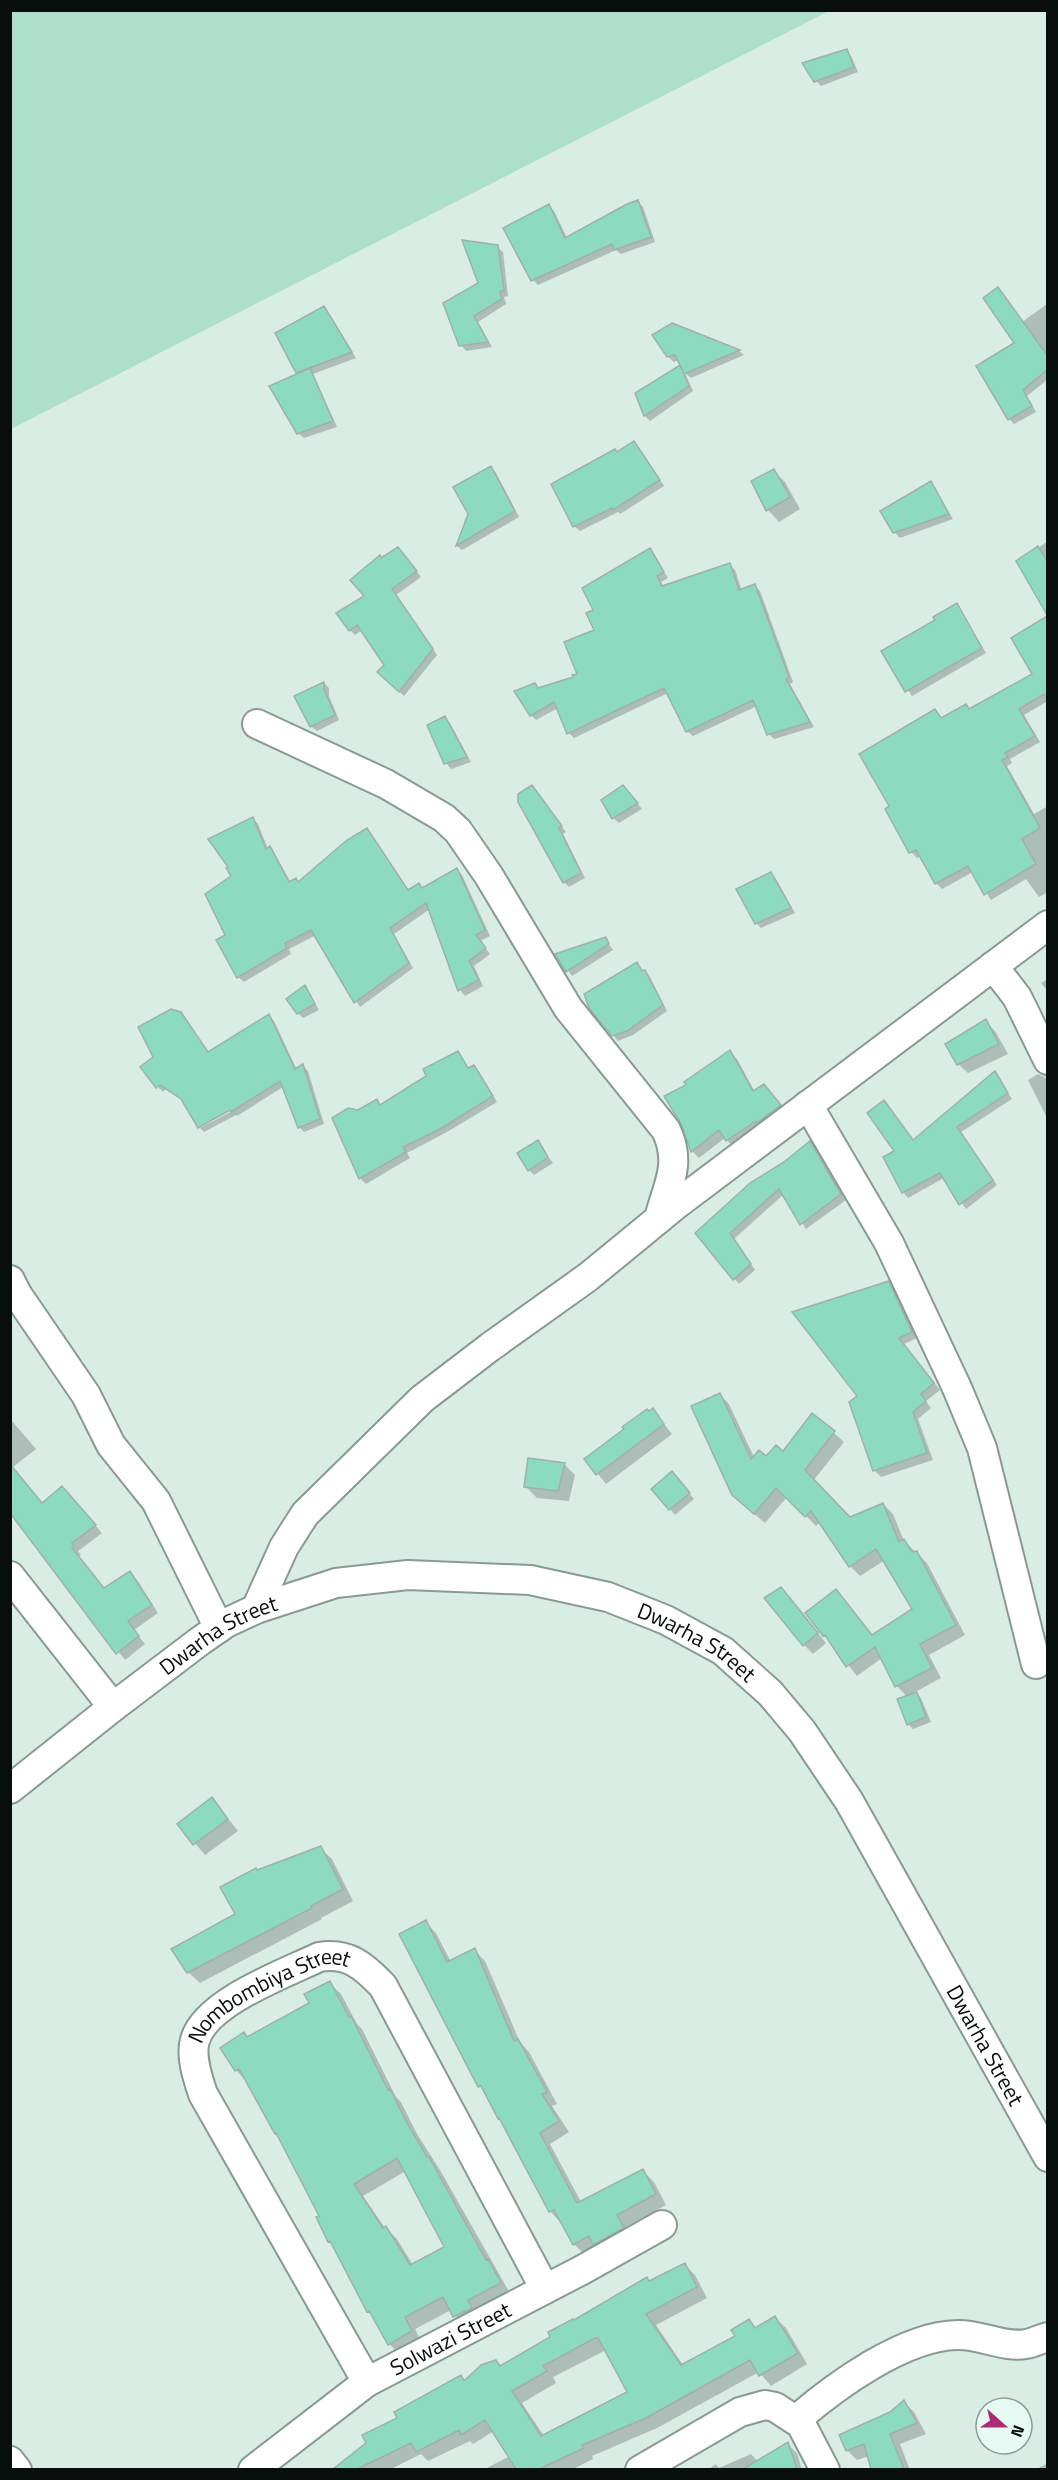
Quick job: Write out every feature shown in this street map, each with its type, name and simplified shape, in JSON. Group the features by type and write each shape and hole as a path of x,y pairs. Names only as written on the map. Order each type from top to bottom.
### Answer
{"street":[{"path":"257,724 386,784 444,818 458,831 489,876 568,1008 666,1130 673,1145 675,1167 659,1218"},
{"path":"256,1609 284,1548 305,1514 422,1399 588,1277 659,1218 1047,925"},
{"path":"993,966 1017,997 1047,1060"},
{"path":"808,1105 889,1243 957,1388 982,1448 1036,1665"},
{"path":"10,1280 17,1294 86,1395 111,1445 156,1501 219,1628"},
{"name":"Dwarha Street","path":"10,1789 113,1707 219,1628 256,1609 336,1583 408,1575 530,1580 608,1597 666,1620 723,1651 770,1693 802,1731 849,1801 1047,2157"},
{"path":"10,1576 113,1707"},
{"name":"Nombombiya Street","path":"367,2382 203,2094 198,2077 195,2041 206,2019 228,2002 319,1957 330,1955 350,1958 373,1975 383,1986 544,2289"},
{"name":"Solwazi Street","path":"270,2464 367,2382 662,2225"},
{"path":"796,2420 822,2397 892,2353 931,2340 957,2335 1002,2343 1024,2344 1047,2337"},
{"path":"640,2469 740,2412 765,2405 775,2407 801,2424 825,2469"},
{"path":"10,2461 17,2469"}],"green space":[{"path":"11,10 829,10 829,11 11,429"}],"building":[{"path":"847,49 854,67 814,82 802,63"},
{"path":"638,200 651,237 614,250 612,244 531,281 503,228 549,204 565,238"},
{"path":"462,240 498,245 504,290 500,292 502,299 474,316 488,342 459,346 443,303 478,283"},
{"path":"998,287 1047,355 1047,370 1023,390 1032,406 1008,420 976,366 1014,343 983,298"},
{"path":"324,306 352,352 296,373 275,333"},
{"path":"672,323 740,350 684,374 675,355 667,357 652,335"},
{"path":"680,365 689,386 644,416 635,393"},
{"path":"310,368 333,421 297,434 269,386"},
{"path":"634,441 660,480 613,510 612,508 573,527 551,484 615,449 617,452"},
{"path":"491,466 515,511 456,546 468,514 453,487"},
{"path":"774,469 790,497 766,511 751,481"},
{"path":"931,481 949,514 893,533 880,511"},
{"path":"1038,546 1047,561 1047,615 1016,561"},
{"path":"398,547 417,571 392,589 433,649 399,692 377,672 384,665 357,625 349,631 336,613 364,596 350,580 380,555 381,558"},
{"path":"650,548 664,572 657,576 662,586 730,563 739,590 755,584 789,677 786,679 810,722 767,735 753,700 686,732 664,688 567,734 554,702 530,716 514,691 535,683 538,688 577,674 564,642 594,630 586,613 593,610 582,588"},
{"path":"957,603 982,648 905,692 881,651 935,620 933,617"},
{"path":"1047,616 1047,700 1044,694 1019,709 1035,736 1005,753 1008,757 1002,760 1040,828 1022,839 1036,864 984,895 968,866 935,884 916,850 909,853 885,809 889,806 859,754 935,709 941,718 966,704 969,709 1032,674 1011,638"},
{"path":"324,682 324,689 335,715 310,727 294,696"},
{"path":"445,716 467,757 444,764 427,725"},
{"path":"532,785 562,826 559,828 581,873 563,883 518,802 518,794"},
{"path":"623,785 638,803 612,819 601,800"},
{"path":"253,817 266,849 270,846 289,882 296,878 298,882 347,840 367,828 408,890 419,883 422,888 457,868 485,930 476,935 486,948 469,961 479,980 458,991 426,903 390,928 409,963 354,1003 311,930 285,943 287,948 237,978 216,940 225,935 205,894 231,876 226,868 228,867 208,839"},
{"path":"771,872 791,908 755,924 736,889"},
{"path":"606,937 609,944 566,972 555,954"},
{"path":"637,962 642,971 645,970 663,1005 627,1031 612,1036 589,1008 584,994"},
{"path":"305,985 315,1004 297,1014 286,999"},
{"path":"171,1009 181,1012 208,1052 269,1014 295,1069 303,1064 320,1119 298,1128 280,1081 231,1112 230,1110 198,1128 181,1099 160,1085 156,1088 140,1067 153,1057 138,1027"},
{"path":"986,1019 999,1044 957,1065 945,1044"},
{"path":"730,1050 753,1091 764,1084 781,1105 757,1123 756,1121 726,1141 719,1130 691,1152 681,1124 664,1096 686,1085 684,1082"},
{"path":"458,1051 468,1068 474,1065 493,1096 442,1128 403,1147 406,1152 359,1179 332,1118 348,1108 358,1110 377,1099 380,1105 426,1076 423,1069"},
{"path":"995,1071 1008,1093 957,1127 993,1180 959,1205 940,1173 902,1193 883,1157 894,1151 867,1113 884,1100 913,1140"},
{"path":"538,1140 548,1157 528,1171 517,1153"},
{"path":"810,1141 841,1194 800,1225 779,1189 730,1233 751,1264 733,1280 695,1233 750,1183 784,1162"},
{"path":"889,1281 912,1332 899,1338 934,1383 921,1394 926,1401 913,1412 927,1453 873,1471 849,1402 857,1396 792,1312"},
{"path":"720,1393 751,1459 759,1450 766,1456 776,1445 783,1451 812,1413 835,1431 805,1470 850,1517 883,1503 899,1542 904,1539 912,1552 917,1551 956,1625 920,1644 932,1668 895,1687 875,1647 846,1667 825,1635 823,1636 805,1613 836,1589 872,1635 912,1609 876,1549 849,1567 811,1511 805,1517 776,1488 754,1514 732,1495 691,1406"},
{"path":"653,1408 664,1424 596,1475 584,1459 624,1429 622,1427 647,1409 649,1411"},
{"path":"528,1458 565,1463 558,1491 524,1487"},
{"path":"10,1464 42,1503 62,1486 96,1525 72,1543 74,1547 72,1548 104,1588 130,1571 152,1605 128,1621 139,1636 116,1654 10,1513"},
{"path":"672,1471 690,1493 669,1510 651,1489"},
{"path":"781,1587 818,1633 803,1646 764,1598"},
{"path":"917,1692 926,1717 907,1725 897,1699"},
{"path":"212,1797 228,1819 193,1845 177,1824"},
{"path":"321,1846 343,1889 311,1906 312,1908 187,1973 171,1949 235,1914 220,1887 256,1868 257,1870"},
{"path":"426,1920 447,1962 475,1948 514,2041 518,2039 547,2092 542,2094 559,2121 540,2133 577,2203 643,2169 656,2194 617,2215 624,2228 593,2245 589,2236 573,2245 554,2210 549,2212 481,2086 478,2087 399,1934"},
{"path":"330,1981 349,2017 351,2016 388,2090 390,2089 406,2121 501,2283 468,2300 472,2308 453,2317 443,2297 405,2317 412,2331 388,2345 369,2311 367,2312 330,2241 328,2242 316,2217 319,2216 276,2133 239,2069 235,2071 220,2048 244,2032 247,2037 309,2003 304,1994","holes":["397,2158 444,2247 410,2265 386,2226 383,2228 354,2184"]},
{"path":"685,2263 697,2287 646,2314 681,2365 735,2336 731,2330 749,2319 755,2328 775,2316 798,2353 759,2376 750,2360 646,2418 582,2445 584,2448 539,2469 516,2469 485,2420 461,2435 459,2430 416,2452 411,2443 357,2469 333,2469 366,2443 362,2435 397,2418 394,2412 461,2375 464,2381 481,2365 496,2360 500,2366 550,2337 548,2332 574,2320 647,2277 649,2281","holes":["598,2338 627,2392 541,2436 512,2391 547,2371 543,2366"]},
{"path":"904,2400 917,2423 890,2434 904,2469 871,2469 864,2444 846,2451 839,2435 890,2412"},
{"path":"788,2442 797,2469 743,2469"}]}
